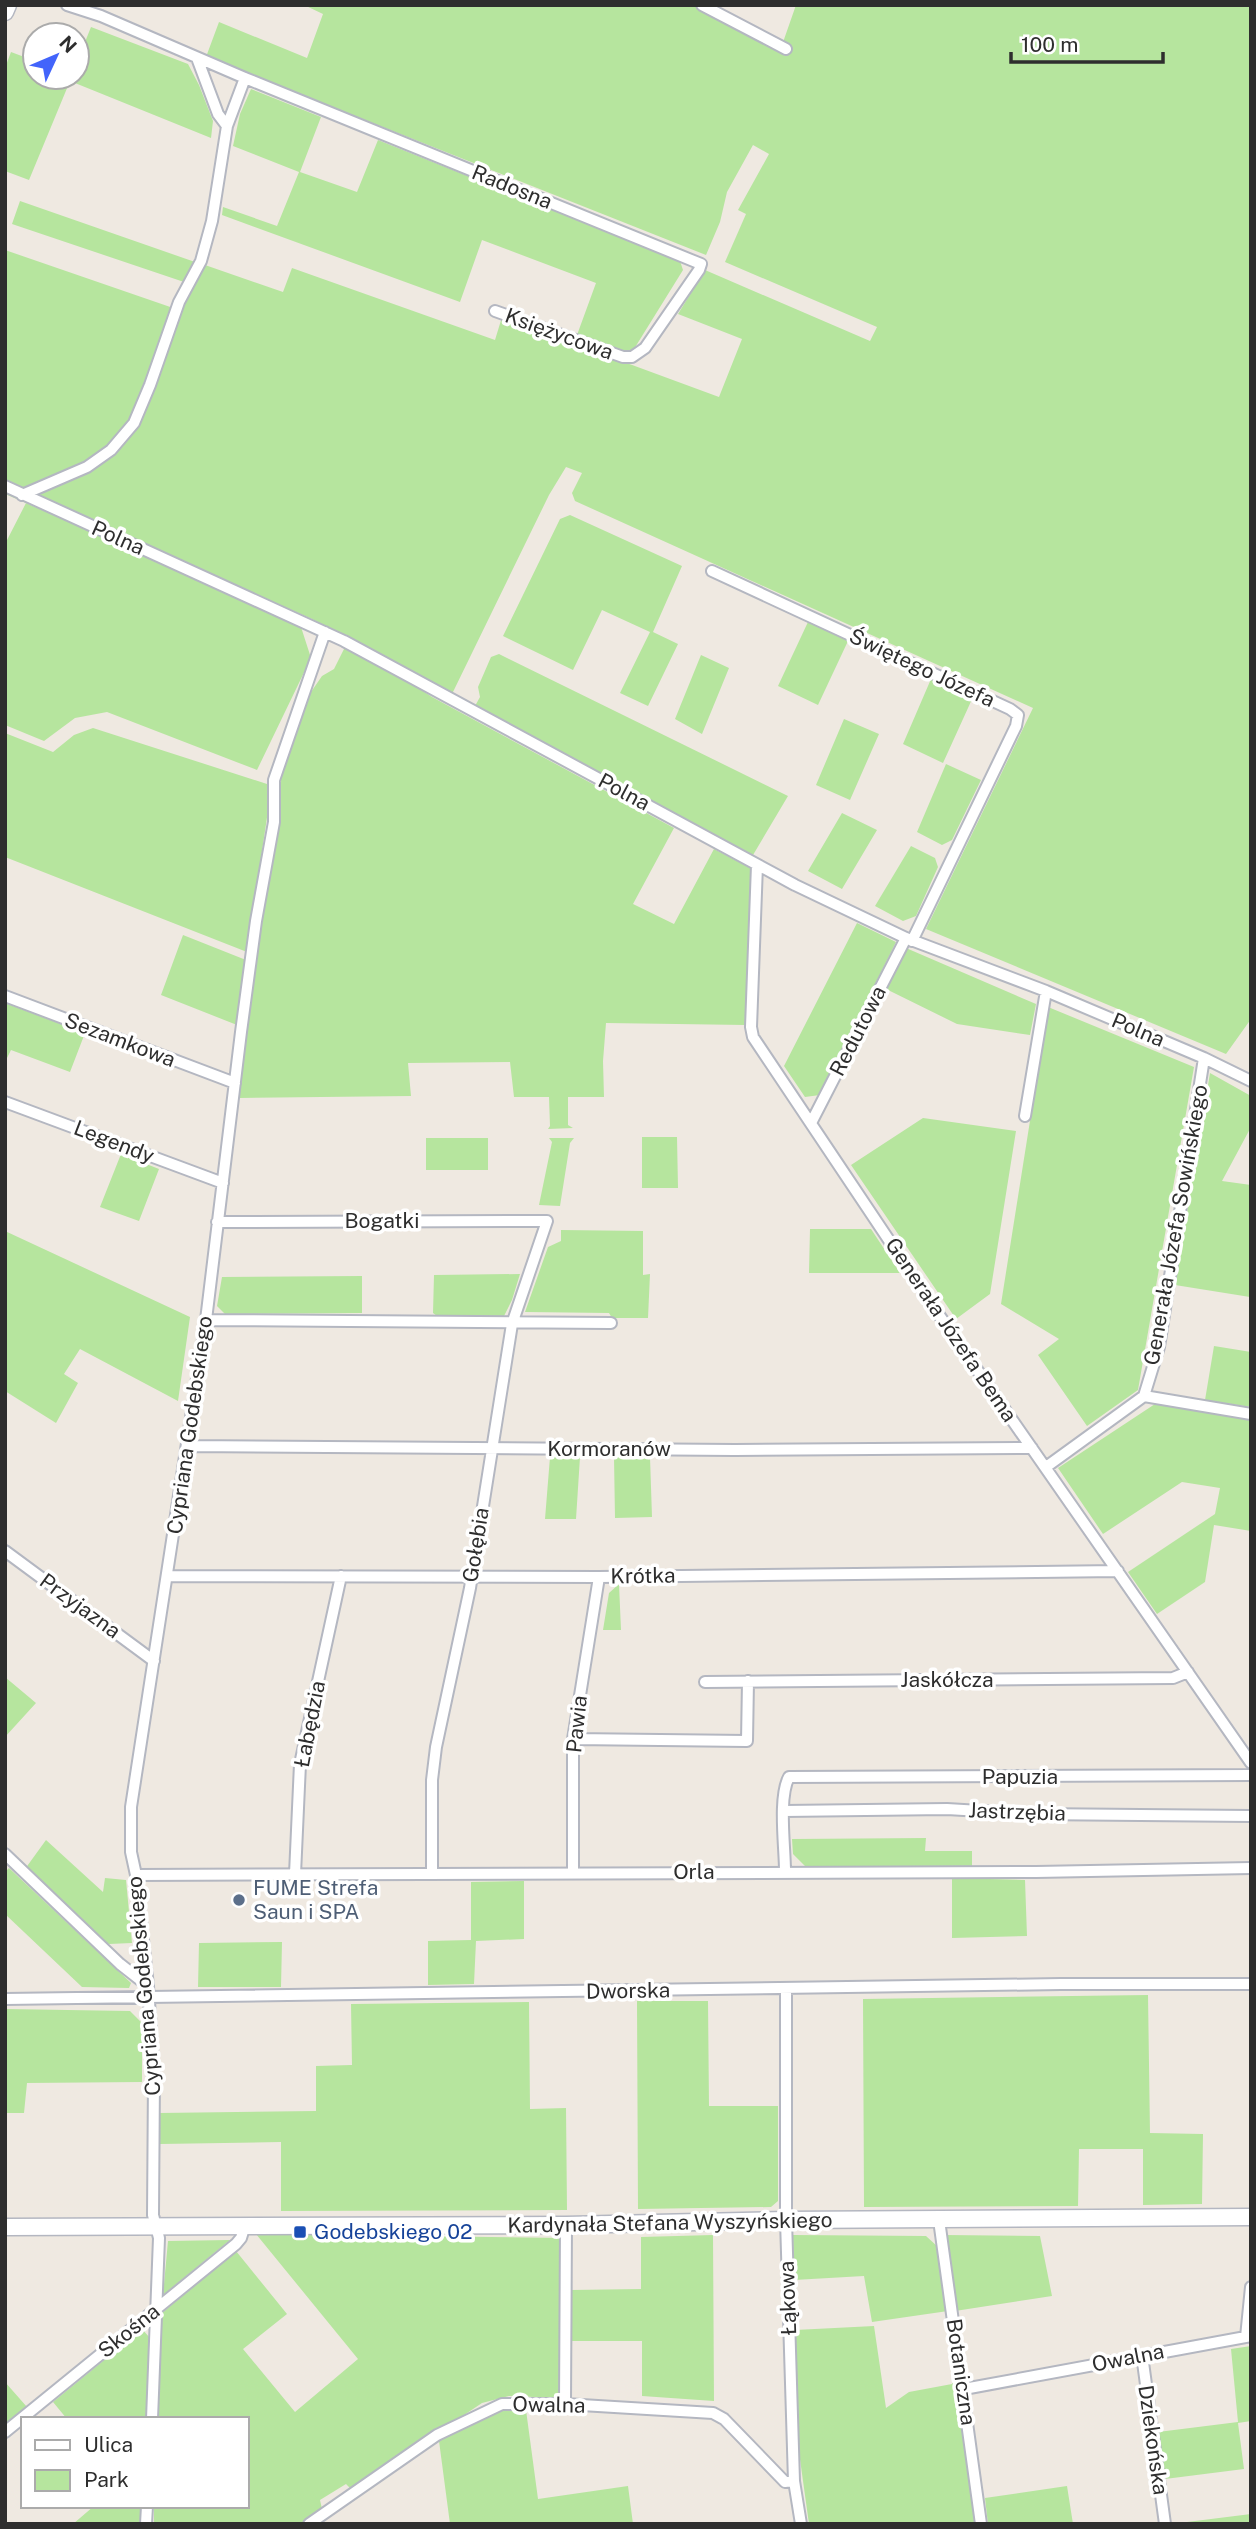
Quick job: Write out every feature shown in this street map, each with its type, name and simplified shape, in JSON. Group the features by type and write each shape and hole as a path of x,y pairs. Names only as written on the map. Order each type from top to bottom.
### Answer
{"main road":[{"path":"5,12 8,5"},
{"name":"Kardynała Stefana Wyszyńskiego","path":"5,2227 566,2225 786,2220 1251,2217"}],"street":[{"name":"Radosna","path":"67,5 102,16 245,78 701,264"},
{"path":"702,5 786,49"},
{"path":"197,58 218,114 227,126"},
{"path":"22,495 87,467 111,450 134,423 179,302 201,261 212,221 227,126 245,78"},
{"name":"Księżycowa","path":"495,310 628,358 645,348 701,264"},
{"name":"Polna","path":"5,486 325,632 757,865 909,940 1046,991 1204,1058 1251,1081"},
{"name":"Świętego Józefa","path":"712,571 1018,715 1016,726 909,940"},
{"name":"Cypriana Godebskiego","path":"152,2417 159,2238 153,2215 154,2077 148,1986 131,1852 131,1807 206,1320 256,921 274,822 274,780 325,632"},
{"name":"Generała Józefa Bema","path":"757,865 751,1027 753,1037 939,1315 1250,1760"},
{"name":"Redutowa","path":"811,1123 909,940"},
{"path":"1025,1116 1046,991"},
{"name":"Sezamkowa","path":"5,996 235,1083"},
{"name":"Generała Józefa Sowińskiego","path":"1144,1396 1159,1347 1204,1058"},
{"name":"Legendy","path":"5,1102 223,1183"},
{"name":"Bogatki","path":"217,1222 547,1221"},
{"name":"Gołębia","path":"432,1874 432,1780 436,1747 471,1576 512,1324 547,1221"},
{"path":"206,1320 611,1323"},
{"path":"1045,1467 1144,1396 1251,1414"},
{"name":"Kormoranów","path":"187,1446 1032,1448"},
{"name":"Przyjazna","path":"5,1551 154,1661"},
{"name":"Krótka","path":"167,1576 599,1577 1118,1571"},
{"name":"Łabędzia","path":"295,1874 300,1764 341,1576"},
{"name":"Pawia","path":"573,1872 572,1739 599,1577"},
{"name":"Jaskółcza","path":"705,1682 1173,1678 1188,1672"},
{"path":"572,1739 747,1741 748,1681"},
{"name":"Papuzia","path":"784,1811 789,1777 1251,1775"},
{"name":"Jastrzębia","path":"784,1811 947,1810 1030,1814 1251,1815"},
{"path":"784,1811 786,1871"},
{"path":"5,1854 120,1964 148,1986"},
{"name":"Orla","path":"136,1875 1036,1872 1251,1868"},
{"name":"Dworska","path":"5,1999 1061,1984 1251,1984"},
{"name":"Łąkowa","path":"786,1988 786,2220 794,2481 801,2524"},
{"name":"Botaniczna","path":"939,2220 981,2524"},
{"name":"Skośna","path":"24,2417 236,2244 241,2238 244,2225"},
{"path":"565,2404 566,2225"},
{"path":"1248,2337 1251,2287"},
{"name":"Owalna","path":"964,2389 1248,2337"},
{"name":"Dziekońska","path":"1142,2355 1165,2524"},
{"name":"Owalna","path":"309,2524 438,2435 502,2404 565,2404 713,2413 724,2419 785,2482 794,2481"},
{"name":"Skośna","path":"5,2432 21,2419"}],"green space":[{"path":"304,5 697,5 781,48 796,5 1251,5 1251,1019 1226,1054 926,929 1033,708 575,501 572,493 582,473 566,467 549,495 452,694 312,619 30,495 26,503 5,494 5,250 179,310 205,265 283,292 292,268 495,340 502,317 719,397 742,339 678,314 705,270 870,341 877,327 725,262 746,214 738,210 769,154 753,145 727,192 720,222 706,255 206,57 219,22 307,58 323,14"},
{"path":"91,27 188,64 213,121 211,138 91,89"},
{"path":"11,52 21,56 21,91 66,91 29,180 5,171 5,68"},
{"path":"251,89 321,117 300,172 357,192 378,140 680,261 683,270 634,349 625,352 577,335 596,283 482,240 460,302 222,215 223,207 277,226 299,172 233,146 240,114"},
{"path":"20,201 195,262 184,282 12,224"},
{"path":"26,503 172,566 301,627 311,658 257,770 107,712 75,718 44,741 5,725 5,544"},
{"path":"570,515 682,566 653,632 678,644 648,706 620,693 650,632 602,610 573,670 503,636 560,519"},
{"path":"808,622 848,641 818,705 778,686"},
{"path":"345,647 674,828 633,904 674,924 714,849 752,869 746,1025 606,1023 604,1097 568,1097 568,1125 573,1128 548,1129 549,1097 514,1097 510,1062 408,1063 411,1096 239,1098 246,1027 280,804 281,778 311,692 322,676 334,669"},
{"path":"499,654 788,796 753,855 475,706 480,697 478,687 491,657"},
{"path":"701,655 729,668 702,734 675,719"},
{"path":"931,679 973,697 943,763 903,744"},
{"path":"844,719 879,734 850,800 816,785"},
{"path":"93,728 267,784 269,804 247,952 5,857 5,733 53,752 74,735"},
{"path":"946,764 981,780 952,840 942,845 917,832"},
{"path":"842,813 877,830 842,889 808,871"},
{"path":"911,846 935,858 938,867 916,916 903,921 875,906"},
{"path":"857,923 896,942 820,1095 805,1097 784,1066"},
{"path":"183,935 246,960 237,1025 161,995"},
{"path":"906,948 1036,1004 1030,1035 957,1024 886,989"},
{"path":"5,1003 85,1033 70,1072 11,1050 5,1062"},
{"path":"1048,1007 1194,1067 1138,1390 1087,1426 1038,1355 1059,1339 1001,1304"},
{"path":"1210,1073 1251,1096 1251,1127 1222,1181 1251,1185 1250,1297 1175,1285"},
{"path":"923,1118 1016,1131 990,1294 956,1319 851,1165"},
{"path":"642,1137 677,1137 678,1188 642,1188"},
{"path":"426,1138 488,1138 488,1170 426,1170"},
{"path":"549,1138 574,1138 570,1143 560,1206 539,1205 552,1142"},
{"path":"121,1154 159,1169 139,1221 100,1207"},
{"path":"810,1229 871,1229 900,1273 809,1273"},
{"path":"561,1230 643,1231 643,1275 650,1274 648,1318 612,1318 609,1313 525,1312 548,1247 561,1241"},
{"path":"5,1231 190,1317 178,1401 80,1349 64,1374 78,1383 56,1423 5,1391"},
{"path":"520,1274 504,1316 437,1316 433,1313 434,1275"},
{"path":"362,1276 362,1313 225,1314 217,1306 222,1277"},
{"path":"1214,1346 1251,1352 1251,1407 1205,1400"},
{"path":"1155,1404 1251,1419 1251,1531 1214,1525 1205,1582 1157,1614 1128,1572 1215,1514 1220,1488 1182,1482 1103,1534 1058,1468"},
{"path":"550,1457 580,1457 576,1519 545,1519"},
{"path":"614,1457 650,1457 652,1517 615,1518"},
{"path":"619,1584 621,1630 603,1630 609,1593"},
{"path":"5,1677 36,1703 5,1737"},
{"path":"926,1838 925,1851 972,1851 972,1866 806,1867 793,1854 792,1839"},
{"path":"46,1840 103,1892 105,1878 126,1880 132,1943 109,1944 100,1941 25,1869"},
{"path":"9,1868 131,1983 129,1988 82,1987 5,1914 5,1872"},
{"path":"952,1878 1025,1880 1027,1936 952,1938"},
{"path":"524,1881 524,1939 476,1941 474,1984 428,1985 428,1941 471,1940 471,1882"},
{"path":"282,1942 281,1987 198,1987 199,1943"},
{"path":"1148,1995 1150,2133 1203,2134 1202,2204 1143,2205 1143,2149 1079,2149 1078,2206 864,2207 863,1999"},
{"path":"637,2001 708,2001 709,2106 778,2106 778,2201 771,2207 638,2209"},
{"path":"529,2002 530,2109 566,2108 567,2210 281,2211 281,2142 160,2144 159,2113 316,2111 316,2066 352,2065 351,2004"},
{"path":"5,2009 130,2011 142,2023 142,2082 27,2083 24,2113 5,2113"},
{"path":"256,2234 562,2238 561,2398 509,2396 482,2403 352,2490 346,2484 320,2500 322,2509 301,2524 154,2524 154,2508 248,2508 248,2417 158,2417 162,2313 236,2251 287,2314 243,2349 295,2412 358,2359"},
{"path":"713,2235 714,2401 642,2396 642,2341 572,2341 571,2290 641,2289 641,2237"},
{"path":"793,2235 926,2236 938,2247 948,2311 872,2322 864,2276 794,2280"},
{"path":"944,2235 1040,2236 1052,2296 955,2311"},
{"path":"230,2240 163,2295 168,2241"},
{"path":"874,2326 886,2408 909,2392 952,2384 958,2375 976,2524 809,2524 798,2445 795,2330"},
{"path":"142,2329 150,2338 146,2417 65,2417 53,2402"},
{"path":"1251,2346 1251,2421 1238,2423 1244,2469 1165,2479 1158,2432 1238,2422 1231,2349"},
{"path":"5,2382 27,2407 5,2425"},
{"path":"508,2409 526,2410 538,2499 628,2486 633,2524 450,2524 439,2441 481,2418"},
{"path":"1067,2486 1073,2524 988,2524 985,2498"},
{"path":"92,2508 142,2508 141,2524 73,2524"},
{"path":"1251,2514 1251,2524 1171,2524"}],"place":[{"name":"FUME Strefa Saun i SPA","path":"239,1900"},
{"name":"Godebskiego 02","path":"300,2232"}]}
